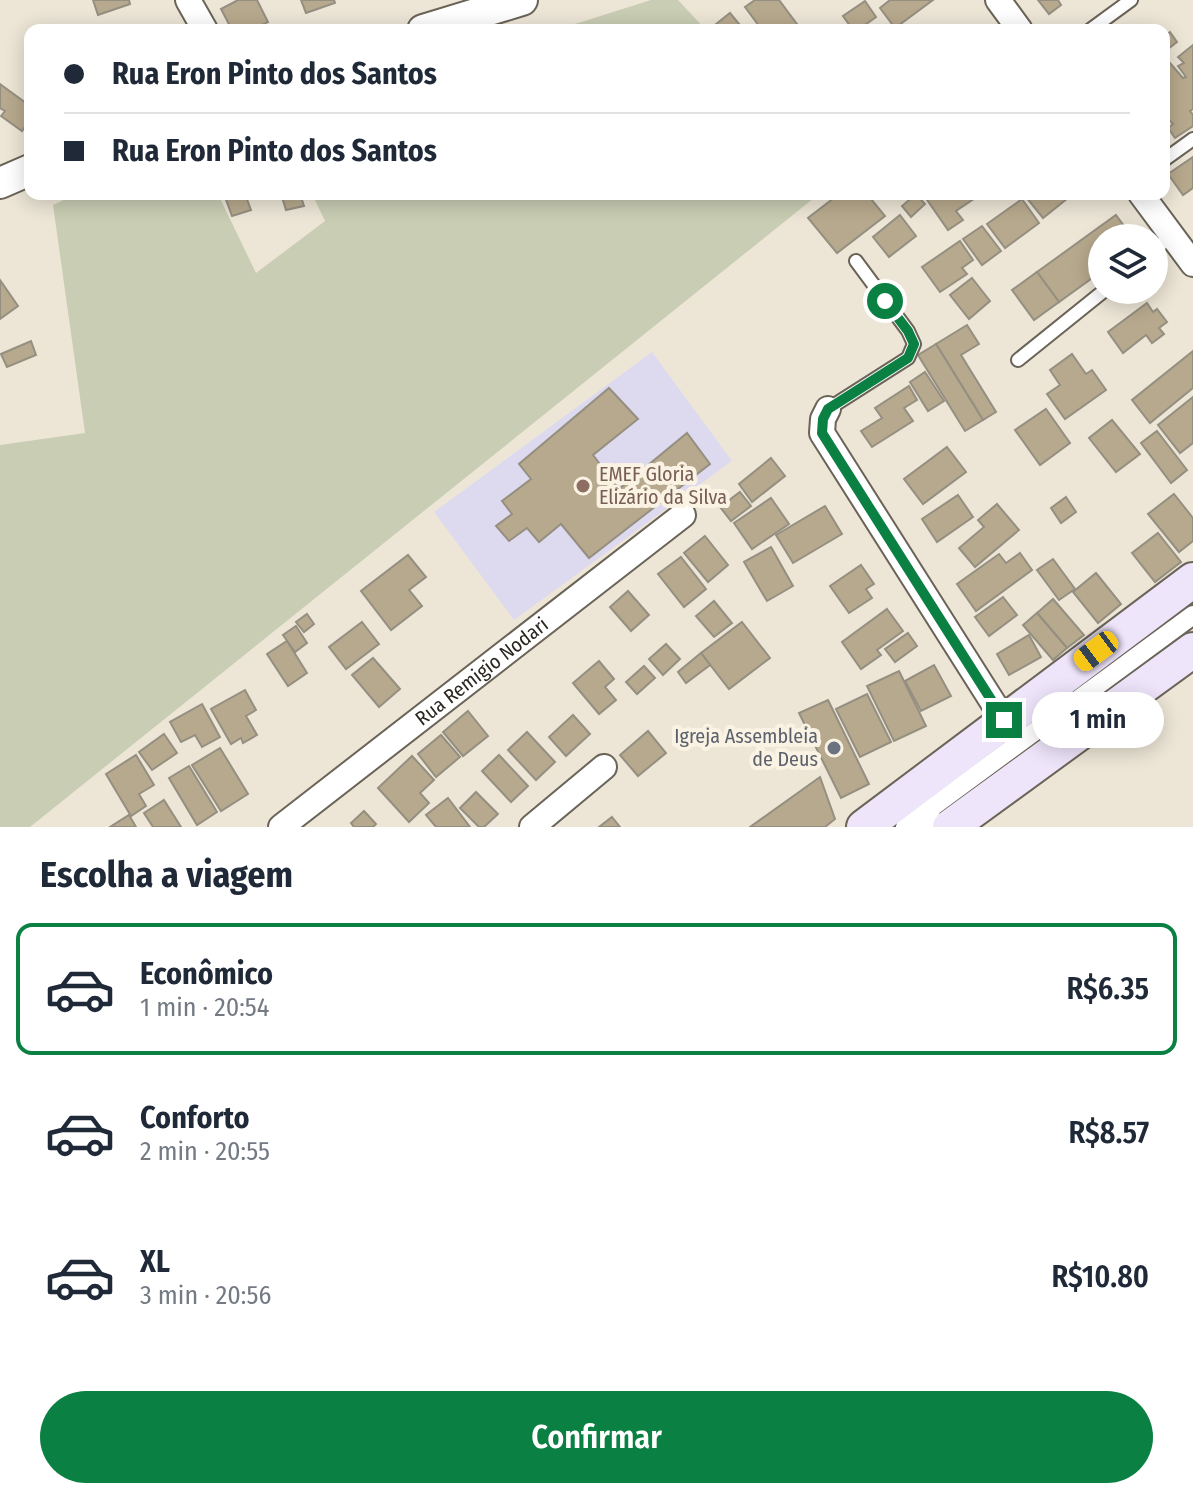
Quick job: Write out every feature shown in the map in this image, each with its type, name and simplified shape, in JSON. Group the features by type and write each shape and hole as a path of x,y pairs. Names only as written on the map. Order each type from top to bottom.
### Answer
{"main road":[{"path":"921,812 1004,720 1193,580"},
{"path":"921,812 1193,650"}],"street":[{"path":"188,0 202,24"},
{"path":"443,24 522,0"},
{"path":"998,0 1016,24"},
{"path":"0,183 24,173"},
{"path":"1144,200 1154,224"},
{"path":"1168,247 1193,264"},
{"path":"828,409 823,419 822,433 1004,720"},
{"name":"Rua Remigio Nodari","path":"281,827 683,515"},
{"path":"921,812 1193,615"},
{"path":"532,827 604,767"}],"lane":[{"path":"1098,24 1131,0"},
{"path":"1170,156 1193,139"},
{"path":"828,409 908,358 914,344 908,331 856,261"},
{"path":"1018,360 1088,304"}],"shaded area":[{"name":"EMEF Gloria Elizário da Silva","path":"652,352 732,461 514,620 434,512"}],"green space":[{"path":"651,0 678,0 700,24 575,24"},
{"path":"63,200 221,200 256,273 325,221 315,200 812,200 30,827 0,827 0,445 85,433 53,205"}],"building":[{"path":"93,0 129,0 130,4 98,15"},
{"path":"238,0 257,0 268,22 229,24 221,9"},
{"path":"301,0 334,0 335,3 306,13"},
{"path":"755,0 779,0 797,24 758,24 745,7"},
{"path":"890,0 933,0 900,24 892,24 880,8"},
{"path":"1038,0 1058,0 1061,5 1049,14"},
{"path":"865,1 876,17 866,24 849,24 843,16"},
{"path":"730,13 739,24 716,24"},
{"path":"1170,32 1177,42 1170,47"},
{"path":"1193,45 1193,109 1190,111 1193,126 1175,138 1170,131 1173,124 1170,121 1170,63 1183,78 1186,77 1178,66 1184,63 1178,57"},
{"path":"0,84 24,102 22,131 1,116 5,111 0,108"},
{"path":"1193,157 1193,188 1183,195 1170,173"},
{"path":"226,200 247,200 251,210 232,216"},
{"path":"283,200 302,200 304,206 286,210"},
{"path":"831,200 872,200 885,216 837,253 808,218"},
{"path":"909,200 921,200 925,204 911,217 902,206"},
{"path":"927,200 972,200 956,211 963,220 948,230"},
{"path":"1021,200 1039,223 1005,248 987,224"},
{"path":"1028,200 1066,200 1043,218"},
{"path":"900,215 916,236 889,257 873,237"},
{"path":"1116,215 1123,224 1104,224"},
{"path":"982,226 1001,251 982,265 963,239"},
{"path":"1088,235 1088,281 1059,302 1037,272"},
{"path":"960,241 973,260 962,268 967,274 940,292 922,267"},
{"path":"1037,272 1059,302 1034,320 1012,290"},
{"path":"972,278 990,301 969,319 950,295"},
{"path":"0,280 18,306 0,319"},
{"path":"1146,304 1153,312 1157,309 1167,322 1159,328 1164,334 1152,343 1146,335 1123,353 1108,332"},
{"path":"967,325 979,344 961,355 996,412 983,420 936,344"},
{"path":"31,341 36,355 7,367 1,354"},
{"path":"936,344 983,420 965,431 918,355"},
{"path":"1193,351 1193,388 1150,423 1132,400"},
{"path":"1072,354 1086,374 1092,370 1106,390 1065,419 1047,394 1060,385 1050,370"},
{"path":"925,372 944,401 928,411 910,382"},
{"path":"909,386 917,400 904,408 913,421 872,447 861,431 882,418 875,408"},
{"path":"609,388 638,419 593,455 619,489 687,433 710,464 589,558 561,524 539,542 527,528 509,541 496,526 512,514 502,501 531,479 519,464"},
{"path":"1193,397 1193,443 1180,453 1158,425"},
{"path":"1046,409 1070,443 1040,465 1015,430"},
{"path":"1112,420 1140,454 1116,472 1089,438"},
{"path":"1157,431 1187,470 1171,483 1141,443"},
{"path":"947,447 966,472 923,504 904,479"},
{"path":"771,458 785,476 752,502 739,484"},
{"path":"740,492 751,506 731,521 720,507"},
{"path":"1174,494 1193,518 1193,541 1179,552 1148,514"},
{"path":"958,495 973,517 937,542 922,519"},
{"path":"1066,497 1076,512 1061,523 1051,508"},
{"path":"771,498 789,524 752,549 734,523"},
{"path":"997,504 1019,530 975,567 959,548 984,527 978,520"},
{"path":"825,506 842,534 793,563 776,535"},
{"path":"1158,533 1181,562 1155,582 1132,553"},
{"path":"705,536 728,565 708,582 684,553"},
{"path":"771,547 793,586 767,601 744,562"},
{"path":"1020,553 1032,570 976,611 957,584 999,554 1006,563"},
{"path":"408,555 426,577 409,590 422,606 391,630 361,591"},
{"path":"681,557 706,589 684,607 658,574"},
{"path":"1053,559 1075,589 1059,600 1037,570"},
{"path":"861,565 874,584 866,589 872,598 849,613 830,586"},
{"path":"1096,573 1121,604 1098,623 1073,592"},
{"path":"628,591 649,615 631,631 610,607"},
{"path":"1003,597 1017,615 989,636 975,617"},
{"path":"1053,599 1084,635 1067,648 1037,613"},
{"path":"714,601 732,623 714,637 696,616"},
{"path":"887,609 903,631 877,650 881,655 861,669 842,642"},
{"path":"1037,613 1067,648 1053,660 1023,625"},
{"path":"307,614 314,624 304,632 296,622"},
{"path":"362,622 379,644 346,669 329,647"},
{"path":"742,622 770,658 729,689 701,653"},
{"path":"296,626 307,643 295,652 283,635"},
{"path":"908,633 917,646 895,662 885,649"},
{"path":"1029,635 1041,657 1009,675 997,654"},
{"path":"287,641 307,673 288,686 267,654"},
{"path":"666,644 680,659 663,675 649,659"},
{"path":"701,653 710,665 686,683 678,672"},
{"path":"373,658 400,689 379,707 352,675"},
{"path":"599,661 614,679 605,687 616,700 599,714 573,683"},
{"path":"934,665 951,696 921,711 905,681"},
{"path":"644,666 655,678 637,694 626,682"},
{"path":"899,671 926,726 894,741 867,686"},
{"path":"245,690 256,710 246,716 257,735 243,743 241,738 231,744 211,709"},
{"path":"867,694 891,742 860,757 836,709"},
{"name":"Igreja Assembleia de Deus","path":"828,700 869,784 841,798 799,713"},
{"path":"202,704 220,737 202,747 195,735 181,742 170,722"},
{"path":"468,711 488,736 463,756 443,732"},
{"path":"573,715 590,734 566,756 549,737"},
{"path":"648,731 666,753 638,776 620,755"},
{"path":"527,732 555,762 536,780 508,750"},
{"path":"164,734 177,753 152,770 139,752"},
{"path":"441,735 460,757 436,777 418,754"},
{"path":"220,748 248,794 221,811 192,765"},
{"path":"136,755 154,785 139,794 146,806 131,816 106,774"},
{"path":"499,755 528,786 511,802 482,771"},
{"path":"412,756 434,780 420,793 429,803 409,822 378,788"},
{"path":"189,766 217,812 197,825 169,778"},
{"path":"820,777 835,819 825,827 750,827"},
{"path":"476,792 498,814 484,827 479,827 460,808"},
{"path":"448,798 470,827 436,827 426,815"},
{"path":"164,800 181,827 153,827 144,813"},
{"path":"364,811 376,824 373,827 354,827 351,823"},
{"path":"129,815 136,827 110,827"},
{"path":"612,817 620,827 599,827"}],"place":[{"name":"EMEF Gloria Elizário da Silva","path":"583,486"},
{"name":"Igreja Assembleia de Deus","path":"834,748"}],"route":[{"path":"885,301 914,344 908,358 828,409 823,419 822,433 1004,720"}]}
